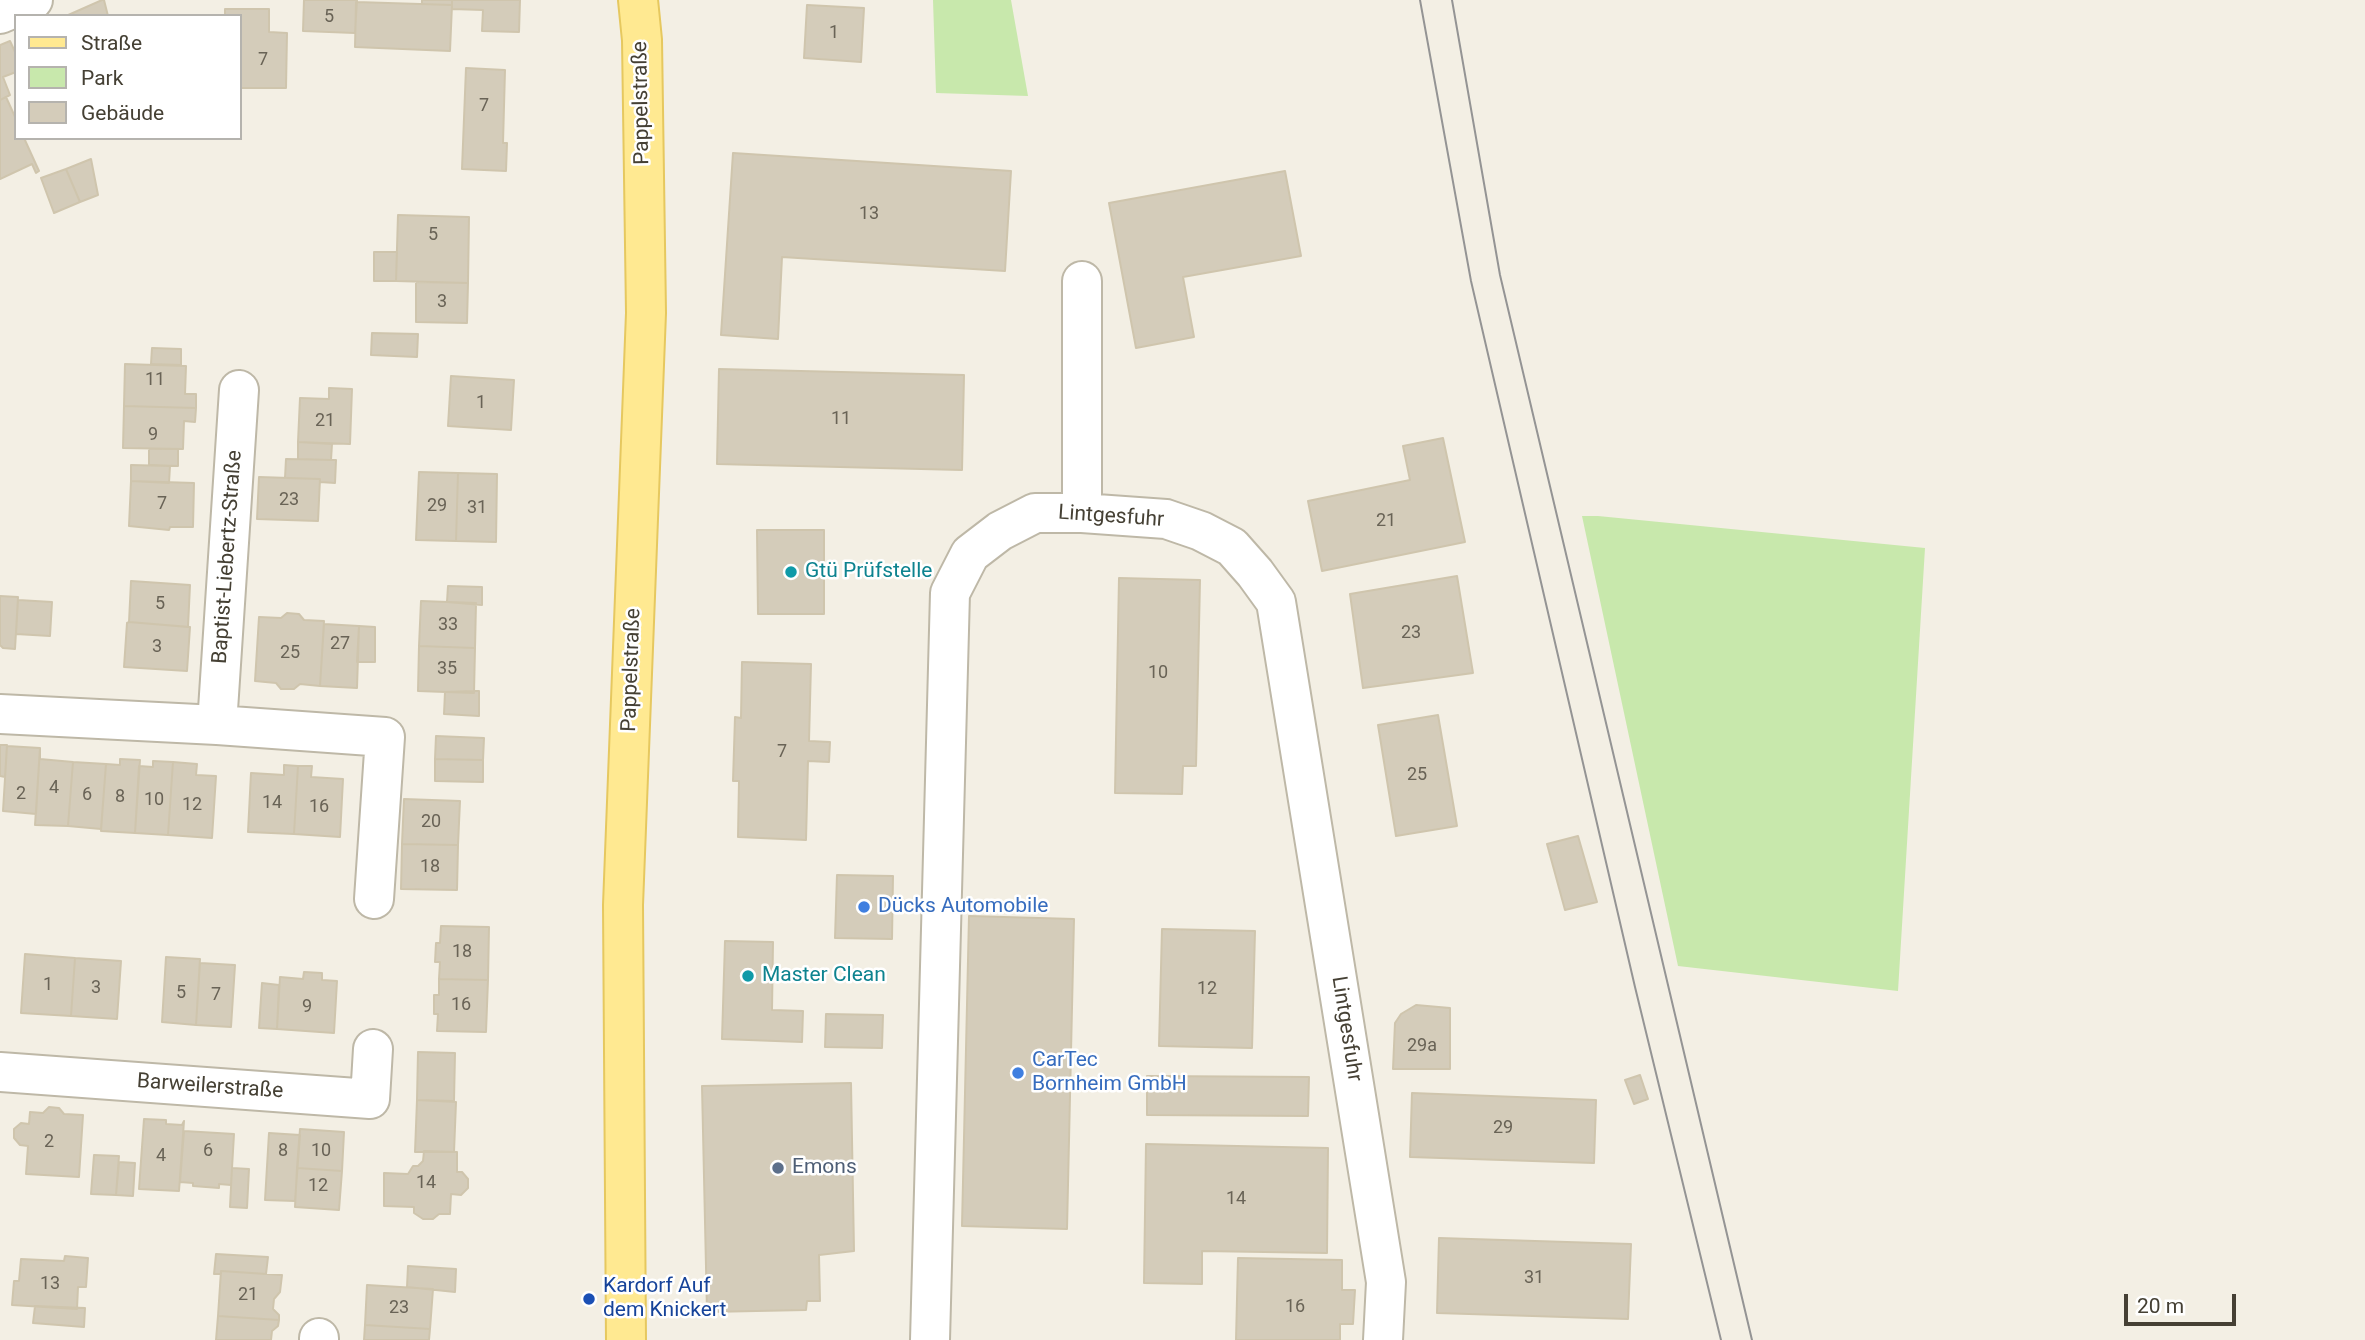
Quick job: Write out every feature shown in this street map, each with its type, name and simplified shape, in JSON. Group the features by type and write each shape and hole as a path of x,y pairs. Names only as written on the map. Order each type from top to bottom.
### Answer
{"main road":[{"name":"Pappelstraße","path":"626,1340 623,905 646,313 642,40 638,0"}],"street":[{"path":"0,15 33,0"},
{"path":"1082,281 1082,513"},
{"name":"Baptist-Liebertz-Straße","path":"217,725 239,390"},
{"name":"Lintgesfuhr","path":"930,1340 950,593 970,554 1000,531 1035,513 1082,513 1166,519 1201,531 1232,547 1276,602 1386,1282 1384,1340"},
{"path":"0,714 385,737 374,899"},
{"name":"Barweilerstraße","path":"0,1072 370,1099 373,1049"}],"green space":[{"path":"933,0 1011,0 1028,96 936,93"},
{"path":"1582,516 1925,548 1898,991 1678,966"}],"building":[{"path":"104,0 108,14 70,14"},
{"path":"304,0 357,0 355,33 303,31"},
{"path":"422,0 452,0 452,5 422,4"},
{"path":"452,0 520,0 519,32 482,31 483,10 452,9"},
{"path":"356,2 452,5 450,51 355,47"},
{"path":"807,5 864,8 861,62 804,58"},
{"path":"225,9 269,9 269,32 287,33 286,88 242,88 242,14 225,14"},
{"path":"10,41 14,50 14,73 3,77 10,95 0,100 0,45"},
{"path":"466,68 505,70 503,143 507,143 506,171 462,169"},
{"path":"6,97 14,115 14,140 25,140 39,171 36,173 32,164 0,179 0,100"},
{"path":"733,153 1011,171 1005,271 782,257 778,339 721,335"},
{"path":"91,159 98,195 80,202 66,169"},
{"path":"66,169 80,202 54,213 41,178"},
{"path":"1285,171 1301,256 1183,277 1194,337 1136,348 1109,203"},
{"path":"398,215 469,217 468,283 396,281"},
{"path":"374,252 397,252 396,281 374,281"},
{"path":"416,282 468,283 467,323 416,322"},
{"path":"372,333 418,334 417,357 371,355"},
{"path":"152,348 181,349 181,365 151,364"},
{"path":"125,364 186,366 185,394 196,394 196,408 124,406"},
{"path":"719,369 964,375 962,470 717,464"},
{"path":"451,376 514,380 511,430 448,426"},
{"path":"329,388 352,389 350,444 298,442 300,398 329,399"},
{"path":"124,406 196,408 195,422 184,421 183,449 123,448"},
{"path":"1443,438 1465,542 1322,571 1308,501 1410,480 1403,446"},
{"path":"298,442 332,444 331,460 298,459"},
{"path":"149,449 178,449 178,466 149,465"},
{"path":"286,459 336,460 335,483 320,482 320,479 285,478"},
{"path":"131,465 170,466 169,483 131,481"},
{"path":"419,472 458,473 456,541 416,540"},
{"path":"458,473 497,474 496,542 456,541"},
{"path":"259,477 320,479 318,521 257,519"},
{"path":"131,481 194,483 193,527 170,527 169,530 129,526"},
{"name":"Gtü Prüfstelle","path":"757,530 824,530 824,614 758,614"},
{"path":"1457,576 1473,673 1363,688 1350,594"},
{"path":"1119,578 1200,580 1196,766 1183,766 1182,794 1115,793"},
{"path":"131,581 190,585 188,627 129,622"},
{"path":"448,586 482,587 482,605 447,602"},
{"path":"0,596 18,597 15,649 3,648 0,645"},
{"path":"18,600 52,602 50,636 16,634"},
{"path":"421,601 476,603 475,648 419,646"},
{"path":"287,613 299,614 304,620 324,621 320,686 300,684 294,689 281,689 276,683 255,681 259,617 281,618"},
{"path":"129,622 190,627 187,671 124,667"},
{"path":"324,624 359,626 357,688 320,686"},
{"path":"359,626 375,627 375,662 357,662"},
{"path":"419,646 475,648 474,693 418,691"},
{"path":"742,662 811,664 809,741 830,742 829,762 808,761 806,840 738,837 739,781 733,781 735,717 741,718"},
{"path":"479,691 479,716 444,714 445,692"},
{"path":"1438,715 1457,826 1396,836 1378,725"},
{"path":"436,736 484,738 483,760 435,759"},
{"path":"0,745 7,745 5,777 0,776"},
{"path":"7,746 40,748 36,814 3,811"},
{"path":"40,748 40,759 73,762 68,826 35,825"},
{"path":"120,759 140,760 135,833 101,831 106,764 120,765"},
{"path":"435,759 483,760 483,782 435,781"},
{"path":"153,761 173,762 168,835 135,833 139,766 153,767"},
{"path":"73,762 106,764 101,829 68,826"},
{"path":"173,762 197,764 196,775 216,776 212,838 168,835"},
{"path":"284,765 298,766 294,834 248,832 251,773 284,775"},
{"path":"298,766 312,766 311,777 343,779 340,837 294,834"},
{"path":"404,799 460,801 458,845 402,844"},
{"path":"1578,836 1597,902 1565,910 1547,844"},
{"path":"402,844 458,845 457,890 401,889"},
{"name":"Dücks Automobile","path":"837,875 893,876 892,939 835,938"},
{"name":"CarTec Bornheim GmbH","path":"969,916 1074,919 1067,1229 962,1226"},
{"path":"441,926 489,927 488,980 439,979 440,962 435,962 436,943 440,943"},
{"path":"1162,929 1255,931 1252,1048 1159,1046"},
{"name":"Master Clean","path":"725,941 773,942 772,1010 803,1011 802,1042 722,1039"},
{"path":"25,954 75,958 71,1016 21,1013"},
{"path":"166,957 200,959 196,1025 162,1022"},
{"path":"75,958 121,961 117,1019 71,1016"},
{"path":"200,963 235,965 231,1027 196,1025"},
{"path":"304,972 322,973 322,980 337,981 334,1033 277,1029 280,977 303,979"},
{"path":"439,979 488,980 486,1032 437,1031 438,1014 434,1014 434,995 439,995"},
{"path":"262,983 279,985 277,1029 259,1028"},
{"path":"1416,1005 1450,1008 1450,1069 1393,1069 1395,1023 1401,1014"},
{"path":"826,1014 883,1015 882,1048 825,1047"},
{"path":"418,1052 455,1053 454,1101 417,1100"},
{"path":"1640,1075 1648,1099 1634,1104 1625,1080"},
{"path":"1147,1076 1309,1077 1308,1116 1147,1115"},
{"name":"Emons","path":"851,1083 854,1251 819,1255 820,1301 807,1301 806,1310 707,1312 702,1086"},
{"path":"1412,1093 1596,1100 1594,1163 1410,1157"},
{"path":"417,1100 456,1102 454,1152 415,1152"},
{"path":"49,1107 59,1108 64,1114 83,1115 79,1177 26,1174 28,1146 20,1145 14,1138 14,1129 21,1123 29,1124 30,1112 43,1113"},
{"path":"144,1119 166,1120 166,1124 182,1125 184,1121 179,1191 139,1189"},
{"path":"300,1129 344,1132 342,1171 297,1168"},
{"path":"184,1131 234,1134 231,1185 219,1184 219,1188 180,1182"},
{"path":"269,1133 300,1135 295,1201 265,1200"},
{"path":"1146,1144 1328,1148 1327,1253 1202,1251 1202,1284 1144,1283"},
{"path":"424,1151 457,1152 457,1172 462,1172 468,1179 468,1188 461,1195 451,1194 450,1214 439,1214 433,1219 423,1219 414,1213 414,1207 384,1206 384,1173 408,1174 413,1166 418,1166 423,1161"},
{"path":"94,1155 119,1156 116,1195 91,1194"},
{"path":"119,1162 135,1163 133,1196 116,1195"},
{"path":"232,1168 249,1169 247,1208 230,1207"},
{"path":"297,1168 342,1171 339,1210 295,1207"},
{"path":"1439,1238 1631,1244 1628,1319 1437,1313"},
{"path":"216,1254 268,1257 266,1274 221,1271 221,1274 214,1274"},
{"path":"65,1256 88,1258 86,1287 78,1287 77,1309 12,1305 14,1281 19,1281 21,1259 64,1261"},
{"path":"1238,1258 1342,1260 1342,1290 1355,1290 1353,1324 1340,1324 1340,1340 1236,1340"},
{"path":"408,1266 456,1269 455,1292 407,1287"},
{"path":"221,1271 282,1275 280,1292 274,1299 273,1309 279,1315 279,1320 218,1316"},
{"path":"367,1285 433,1289 430,1329 365,1325"},
{"path":"35,1306 85,1308 84,1327 33,1323"},
{"path":"218,1316 279,1320 278,1326 272,1331 271,1340 216,1340"},
{"path":"365,1325 430,1329 429,1340 364,1340"}],"tram line":[{"path":"1420,0 1471,281 1635,987 1721,1340"},
{"path":"1452,0 1500,275 1752,1340"}],"place":[{"name":"Gtü Prüfstelle","path":"791,572"},
{"name":"Dücks Automobile","path":"864,907"},
{"name":"Master Clean","path":"748,976"},
{"name":"CarTec Bornheim GmbH","path":"1018,1073"},
{"name":"Emons","path":"778,1168"},
{"name":"Kardorf Auf dem Knickert","path":"589,1299"}]}
